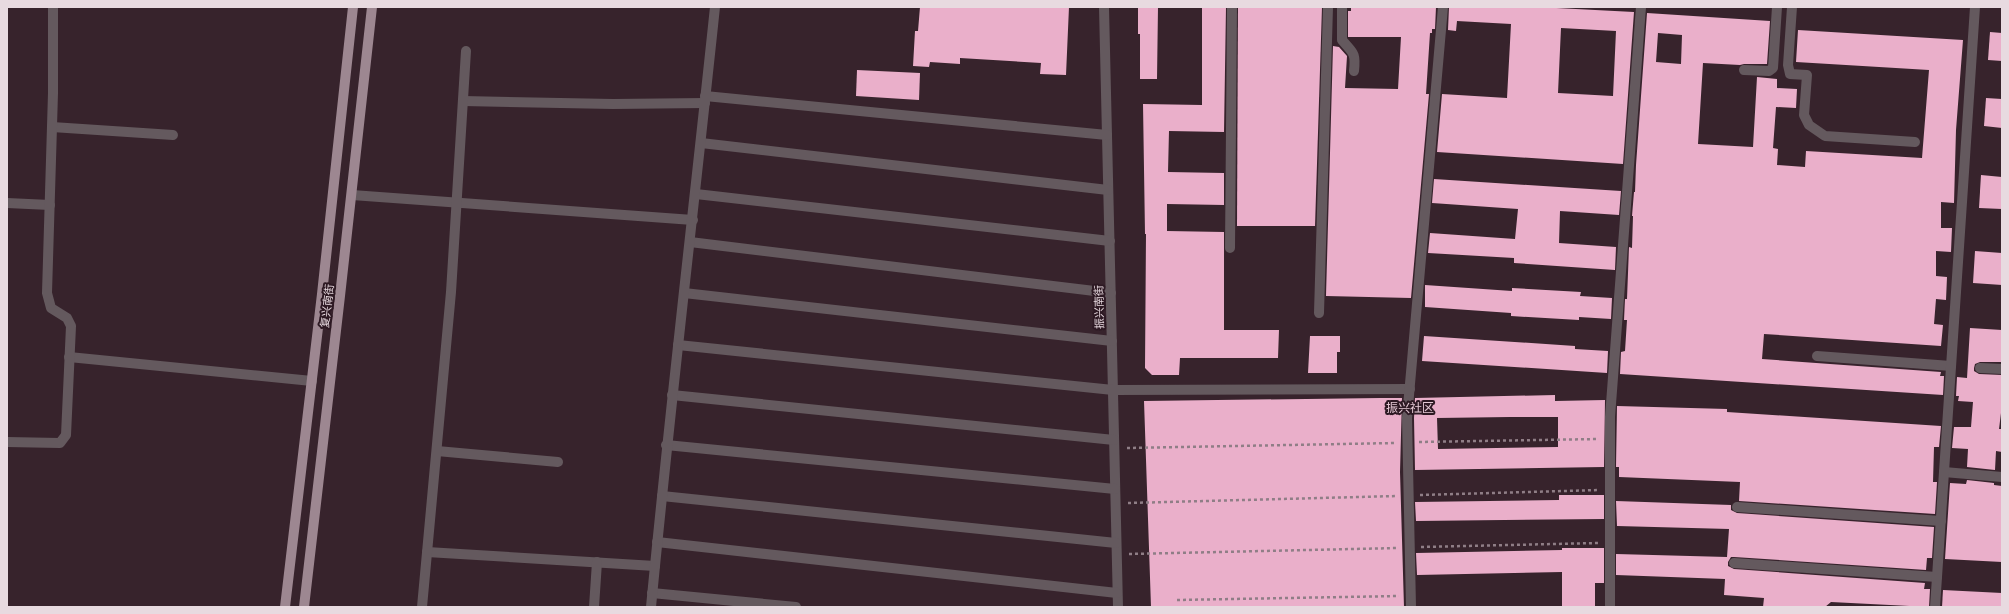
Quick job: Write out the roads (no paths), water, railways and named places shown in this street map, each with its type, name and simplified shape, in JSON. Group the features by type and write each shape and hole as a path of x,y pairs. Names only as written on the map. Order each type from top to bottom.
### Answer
{"main road":[{"name":"复兴南街","path":"285,607 312,381 353,7"},
{"name":"复兴南街","path":"304,607 352,195 372,7"}],"street":[{"path":"7,442 60,443 66,435 71,326 67,318 51,308 47,293 52,127 53,7"},
{"path":"651,607 666,445 696,194 715,7"},
{"name":"振兴南街","path":"1104,7 1118,607"},
{"path":"1230,248 1232,7"},
{"path":"1319,313 1328,7"},
{"path":"1342,7 1342,40 1353,51 1356,57 1354,71"},
{"path":"1411,607 1407,418 1420,254 1443,7"},
{"path":"1610,607 1611,409 1641,7"},
{"path":"1744,70 1769,71 1773,68 1778,7"},
{"path":"1792,7 1788,65 1790,74 1807,75 1804,115 1809,125 1825,136 1915,142"},
{"path":"1935,607 1975,7"},
{"path":"422,607 451,292 466,51"},
{"path":"463,101 613,104 705,100 1107,135"},
{"path":"52,127 173,135"},
{"path":"701,143 1108,190"},
{"path":"696,194 1110,241"},
{"path":"352,195 693,220"},
{"path":"7,203 50,205"},
{"path":"690,242 1111,293"},
{"path":"684,294 1112,341"},
{"path":"678,345 1113,390 1410,389"},
{"path":"1817,356 1951,366"},
{"path":"69,357 312,381"},
{"path":"1980,368 2002,369"},
{"path":"672,395 1114,444"},
{"path":"666,445 1115,489"},
{"path":"436,451 558,462"},
{"path":"1944,472 2002,477"},
{"path":"662,496 1116,543"},
{"path":"1737,506 1941,521"},
{"path":"657,542 1117,593"},
{"path":"427,552 655,566"},
{"path":"594,607 597,562"},
{"path":"1734,563 1937,578"},
{"path":"652,593 796,607"}],"district":[{"name":"振兴社区","path":"1410,408"}]}
